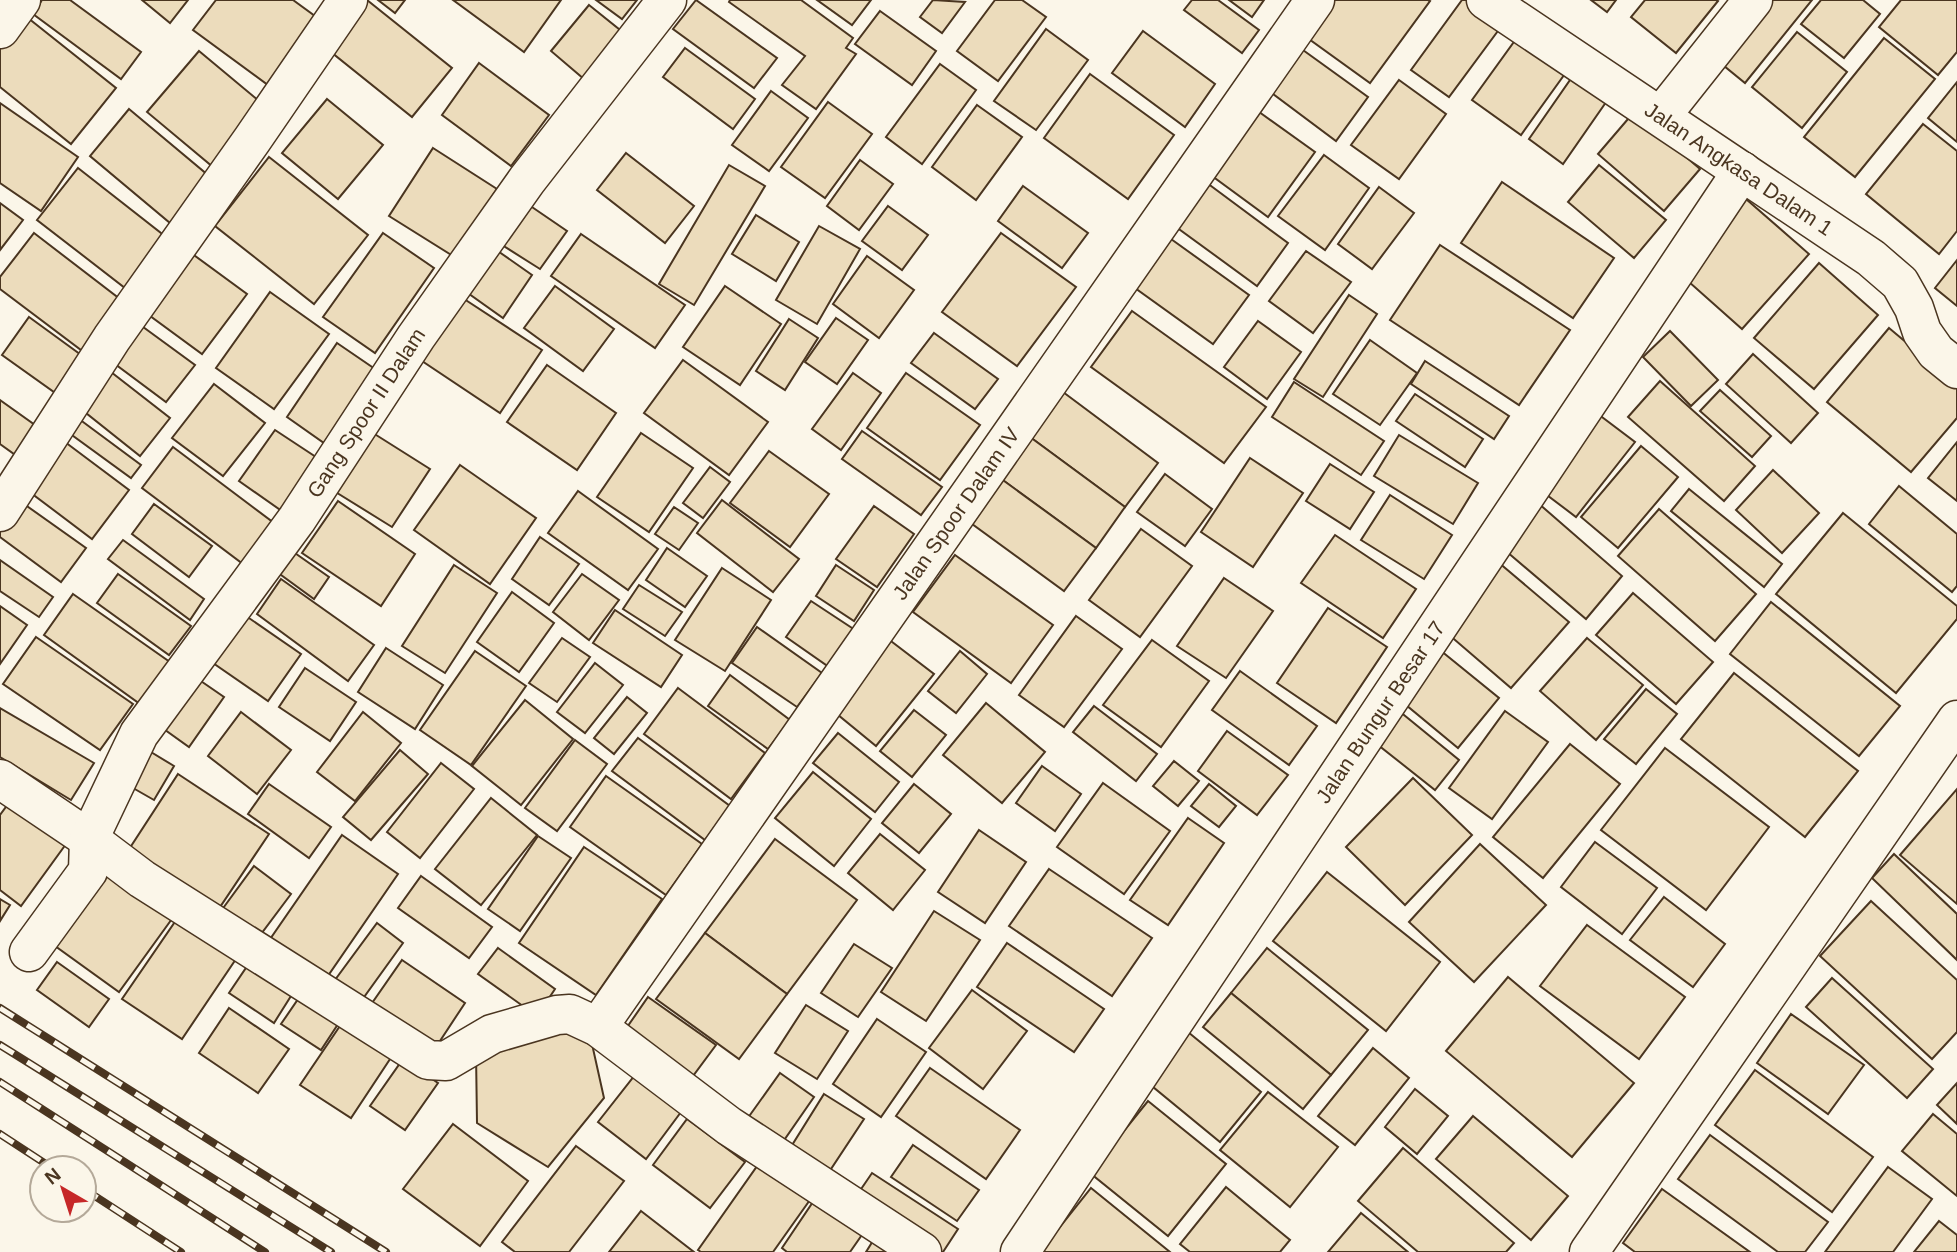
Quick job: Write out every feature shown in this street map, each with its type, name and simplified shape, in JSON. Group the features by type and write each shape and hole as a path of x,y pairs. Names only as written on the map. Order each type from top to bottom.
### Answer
{"street":[{"path":"0,29 21,0"},
{"path":"0,512 112,338 348,0"},
{"name":"Gang Spoor II Dalam","path":"89,839 139,734 297,519 416,337 527,180 667,0"},
{"name":"Jalan Spoor Dalam IV","path":"598,1027 1315,0"},
{"name":"Jalan Angkasa Dalam 1","path":"1486,0 1871,258 1900,283 1914,308 1922,332 1936,352 1957,369"},
{"path":"1661,116 1753,0"},
{"name":"Jalan Bungur Besar 17","path":"1020,1252 1742,171"},
{"path":"1590,1252 1957,720"},
{"path":"0,779 89,839 142,879 428,1060 446,1061 492,1034 557,1015 570,1014 598,1027 729,1126 922,1252"},
{"path":"29,952 88,871 89,839"}],"building":[{"path":"42,0 70,0 141,52 121,79 33,14"},
{"path":"142,0 188,0 170,23"},
{"path":"216,0 293,0 319,19 268,85 193,30"},
{"path":"357,0 367,0 452,68 412,117 321,44"},
{"path":"378,0 405,0 395,13"},
{"path":"453,0 561,0 524,52"},
{"path":"596,0 637,0 622,19"},
{"path":"696,0 777,58 754,88 673,29"},
{"path":"801,0 853,38 846,48 856,54 816,109 782,85 805,56 729,2"},
{"path":"817,0 871,0 852,25"},
{"path":"933,0 965,2 942,33 920,17"},
{"path":"995,0 1022,0 1046,17 998,81 957,51"},
{"path":"1192,0 1218,0 1259,30 1242,53 1184,10"},
{"path":"1229,0 1264,0 1252,17"},
{"path":"1327,0 1430,1 1370,83 1302,34"},
{"path":"1462,0 1478,0 1506,20 1449,97 1411,70"},
{"path":"1591,0 1616,0 1607,12"},
{"path":"1645,0 1718,1 1676,53 1631,17"},
{"path":"1768,0 1812,0 1745,83 1718,61"},
{"path":"1821,0 1863,0 1880,14 1844,58 1801,24"},
{"path":"1901,0 1957,0 1957,52 1938,75 1879,27"},
{"path":"589,5 630,38 591,85 551,51"},
{"path":"880,11 936,51 912,85 855,44"},
{"path":"23,14 116,88 71,144 0,87 0,44"},
{"path":"1524,28 1572,64 1521,135 1472,100"},
{"path":"1046,29 1088,60 1036,130 994,101"},
{"path":"1143,31 1215,84 1185,127 1112,73"},
{"path":"1797,32 1847,72 1802,128 1752,87"},
{"path":"1884,38 1935,79 1855,177 1804,137"},
{"path":"1296,45 1368,97 1336,141 1265,88"},
{"path":"685,48 755,99 733,129 663,77"},
{"path":"199,51 265,106 213,167 147,112"},
{"path":"479,63 549,115 511,166 442,115"},
{"path":"940,64 976,90 922,164 886,137"},
{"path":"1577,70 1611,95 1563,164 1529,139"},
{"path":"1090,74 1174,135 1128,199 1044,138"},
{"path":"1399,80 1446,114 1399,179 1351,145"},
{"path":"1957,82 1957,142 1928,118"},
{"path":"771,91 808,118 769,171 732,145"},
{"path":"327,99 383,145 338,199 282,153"},
{"path":"828,102 872,134 825,198 781,167"},
{"path":"0,103 78,157 41,211 0,183"},
{"path":"977,105 1022,137 976,200 932,167"},
{"path":"129,109 215,181 176,228 90,156"},
{"path":"1255,109 1315,152 1268,217 1208,173"},
{"path":"1634,112 1700,169 1664,211 1598,154"},
{"path":"1923,124 1957,151 1957,231 1939,254 1866,194"},
{"path":"433,148 497,189 453,256 389,216"},
{"path":"626,153 694,206 665,243 597,190"},
{"path":"1324,155 1369,188 1325,250 1278,216"},
{"path":"269,157 368,235 314,304 215,226"},
{"path":"860,160 893,184 859,230 827,206"},
{"path":"729,165 765,186 694,305 659,284"},
{"path":"1599,165 1666,220 1634,258 1568,202"},
{"path":"78,168 166,237 125,288 37,220"},
{"path":"1203,180 1288,243 1257,286 1172,224"},
{"path":"1502,182 1614,258 1573,318 1461,243"},
{"path":"1023,186 1088,233 1062,268 998,221"},
{"path":"1379,187 1414,213 1372,269 1338,244"},
{"path":"1746,199 1809,254 1742,329 1680,274"},
{"path":"0,203 23,220 0,250"},
{"path":"529,205 567,231 540,269 502,245"},
{"path":"888,206 928,235 902,270 862,241"},
{"path":"756,215 799,242 776,281 732,254"},
{"path":"819,226 860,249 817,324 776,300"},
{"path":"34,233 129,306 89,356 0,289 0,277"},
{"path":"383,233 434,268 375,353 323,317"},
{"path":"1001,233 1076,287 1017,366 942,312"},
{"path":"581,234 685,305 655,348 551,276"},
{"path":"1171,239 1249,295 1213,344 1135,288"},
{"path":"1440,245 1570,330 1519,405 1390,320"},
{"path":"495,249 532,275 503,318 465,291"},
{"path":"187,250 247,294 202,354 142,310"},
{"path":"1306,251 1351,282 1313,333 1269,301"},
{"path":"867,256 914,290 879,338 833,304"},
{"path":"1957,260 1957,306 1935,288"},
{"path":"1819,263 1878,315 1814,389 1754,338"},
{"path":"555,286 614,329 583,371 524,328"},
{"path":"725,286 781,324 740,385 683,347"},
{"path":"270,292 329,334 274,409 216,368"},
{"path":"458,295 542,350 500,413 416,357"},
{"path":"1349,295 1377,314 1323,397 1294,379"},
{"path":"1132,311 1266,407 1224,463 1091,367"},
{"path":"29,317 88,360 61,397 2,355"},
{"path":"836,318 868,340 837,384 805,362"},
{"path":"789,319 818,338 785,390 756,371"},
{"path":"1258,321 1301,352 1267,399 1224,367"},
{"path":"139,324 195,365 166,402 111,361"},
{"path":"1889,328 1957,385 1957,418 1911,472 1827,402"},
{"path":"1670,331 1718,380 1691,406 1643,357"},
{"path":"934,333 998,379 975,409 911,363"},
{"path":"1370,340 1417,373 1380,425 1333,394"},
{"path":"337,343 375,369 324,443 287,417"},
{"path":"1753,354 1818,413 1791,443 1726,384"},
{"path":"683,360 768,422 729,475 644,413"},
{"path":"1425,361 1509,416 1494,439 1411,384"},
{"path":"547,365 616,413 577,470 507,422"},
{"path":"111,372 170,418 140,456 81,409"},
{"path":"853,373 881,393 841,450 812,429"},
{"path":"906,373 980,425 940,480 867,428"},
{"path":"1660,381 1755,466 1724,501 1628,417"},
{"path":"1294,382 1384,441 1361,475 1272,417"},
{"path":"214,384 265,423 223,476 172,438"},
{"path":"1720,390 1771,436 1752,457 1700,411"},
{"path":"1063,392 1158,463 1125,507 1030,437"},
{"path":"1415,394 1483,439 1465,467 1396,421"},
{"path":"0,400 42,430 21,459 0,444"},
{"path":"1594,411 1635,442 1576,517 1535,486"},
{"path":"75,416 141,465 131,478 65,430"},
{"path":"275,430 322,461 286,514 239,481"},
{"path":"862,431 942,487 921,515 842,459"},
{"path":"373,433 430,469 392,527 334,491"},
{"path":"641,433 693,468 649,532 597,497"},
{"path":"1399,435 1478,483 1453,524 1374,476"},
{"path":"1030,437 1125,507 1096,548 1000,478"},
{"path":"65,442 129,490 92,539 27,490"},
{"path":"1957,442 1957,501 1928,478"},
{"path":"1641,446 1678,477 1618,548 1581,517"},
{"path":"173,447 278,526 247,567 142,488"},
{"path":"769,451 829,494 790,547 730,503"},
{"path":"1250,458 1303,493 1253,567 1201,532"},
{"path":"1330,464 1374,492 1350,529 1306,501"},
{"path":"460,465 536,518 490,584 414,530"},
{"path":"710,467 730,482 703,518 683,503"},
{"path":"1773,470 1819,513 1782,553 1736,510"},
{"path":"1165,474 1212,509 1185,546 1137,512"},
{"path":"1000,478 1096,548 1064,591 968,521"},
{"path":"1899,486 1957,534 1957,586 1952,592 1869,524"},
{"path":"1689,489 1782,564 1764,587 1671,511"},
{"path":"578,491 658,549 628,590 548,533"},
{"path":"1390,495 1452,535 1424,579 1361,540"},
{"path":"17,499 86,548 61,582 0,537 0,522"},
{"path":"722,500 799,559 773,592 697,533"},
{"path":"338,501 415,554 381,606 302,553"},
{"path":"1538,503 1622,576 1586,619 1500,546"},
{"path":"154,504 212,546 189,577 132,534"},
{"path":"874,506 914,534 877,587 836,559"},
{"path":"674,507 698,523 679,550 655,534"},
{"path":"1659,509 1756,594 1715,641 1618,556"},
{"path":"1843,513 1957,606 1957,619 1896,693 1776,594"},
{"path":"1141,529 1192,566 1140,637 1089,600"},
{"path":"1335,535 1416,589 1383,638 1301,583"},
{"path":"540,537 579,564 549,605 512,579"},
{"path":"123,540 204,599 190,620 108,559"},
{"path":"667,548 707,576 685,607 646,580"},
{"path":"292,551 329,577 314,599 277,572"},
{"path":"955,555 1053,625 1011,683 913,612"},
{"path":"0,560 53,597 39,617 0,591"},
{"path":"1498,562 1569,622 1511,688 1441,628"},
{"path":"454,565 497,593 445,673 402,646"},
{"path":"836,565 874,590 854,621 816,596"},
{"path":"722,568 771,600 725,671 675,640"},
{"path":"118,574 191,626 169,655 97,603"},
{"path":"582,574 619,600 589,640 553,612"},
{"path":"1224,578 1273,611 1226,678 1177,646"},
{"path":"281,579 374,645 348,681 257,614"},
{"path":"639,585 682,612 665,636 623,609"},
{"path":"512,592 554,623 519,672 477,642"},
{"path":"1633,593 1713,662 1676,704 1596,635"},
{"path":"73,594 177,667 147,709 44,635"},
{"path":"811,601 855,630 829,667 786,637"},
{"path":"1771,602 1900,706 1859,756 1730,654"},
{"path":"0,606 27,625 0,664"},
{"path":"1328,608 1387,647 1336,723 1277,683"},
{"path":"615,610 682,655 661,687 593,643"},
{"path":"246,616 301,654 268,701 213,663"},
{"path":"1076,616 1122,649 1064,727 1019,695"},
{"path":"757,627 822,673 797,707 732,663"},
{"path":"883,635 934,674 876,746 826,705"},
{"path":"36,637 133,704 100,750 3,684"},
{"path":"562,638 590,657 557,702 529,683"},
{"path":"1587,638 1643,685 1596,740 1540,691"},
{"path":"1152,640 1209,681 1161,747 1103,705"},
{"path":"1435,646 1499,698 1458,748 1394,695"},
{"path":"386,648 443,685 415,729 358,692"},
{"path":"475,651 526,686 471,765 420,730"},
{"path":"960,651 987,674 956,713 928,691"},
{"path":"595,663 623,685 585,733 557,712"},
{"path":"305,668 356,702 330,741 279,707"},
{"path":"1240,671 1317,726 1289,765 1212,710"},
{"path":"1734,673 1858,771 1805,837 1681,739"},
{"path":"730,675 790,720 768,749 708,706"},
{"path":"195,677 224,697 189,747 161,727"},
{"path":"678,688 765,753 731,799 644,734"},
{"path":"1646,689 1677,714 1636,764 1604,739"},
{"path":"627,697 647,713 614,754 594,738"},
{"path":"525,700 573,739 521,805 472,766"},
{"path":"986,703 1045,752 1002,803 943,755"},
{"path":"1094,706 1157,754 1136,781 1073,732"},
{"path":"1393,706 1459,760 1435,790 1368,737"},
{"path":"0,708 94,763 71,800 0,757"},
{"path":"914,710 946,735 912,777 880,751"},
{"path":"1505,711 1548,742 1492,819 1449,788"},
{"path":"241,712 291,750 257,794 208,756"},
{"path":"363,712 401,743 355,801 317,772"},
{"path":"1227,731 1288,775 1257,815 1198,771"},
{"path":"838,733 899,782 875,812 813,763"},
{"path":"638,738 730,806 705,840 612,771"},
{"path":"575,740 607,764 557,831 525,808"},
{"path":"1570,744 1620,784 1543,878 1493,837"},
{"path":"141,746 174,766 154,800 119,780"},
{"path":"1665,748 1769,827 1706,910 1601,830"},
{"path":"400,750 428,774 371,840 343,817"},
{"path":"1174,761 1199,781 1178,806 1153,786"},
{"path":"441,763 474,789 420,858 387,832"},
{"path":"1042,766 1081,794 1055,831 1016,803"},
{"path":"813,772 871,819 834,866 775,818"},
{"path":"178,774 269,834 214,916 124,857"},
{"path":"606,776 702,844 666,895 570,827"},
{"path":"1413,778 1472,835 1405,905 1346,847"},
{"path":"1103,783 1170,831 1124,894 1057,847"},
{"path":"269,784 331,827 309,858 248,814"},
{"path":"914,784 951,814 919,853 882,823"},
{"path":"1209,784 1236,806 1219,827 1191,806"},
{"path":"1957,789 1957,904 1900,855"},
{"path":"17,792 74,833 21,906 0,890 0,815"},
{"path":"491,798 537,835 481,905 435,869"},
{"path":"1188,818 1224,843 1168,925 1130,900"},
{"path":"979,830 1026,862 985,923 938,892"},
{"path":"880,834 925,870 893,910 848,873"},
{"path":"342,835 398,874 323,983 266,945"},
{"path":"538,836 571,858 520,931 488,909"},
{"path":"775,839 857,900 787,994 705,933"},
{"path":"1595,842 1657,888 1622,934 1561,887"},
{"path":"1480,844 1546,905 1474,982 1409,922"},
{"path":"584,847 662,899 596,995 519,943"},
{"path":"1894,854 1957,914 1957,960 1872,878"},
{"path":"98,862 174,916 119,992 44,938"},
{"path":"254,866 291,894 258,938 221,911"},
{"path":"1049,869 1152,938 1112,996 1009,926"},
{"path":"1327,872 1440,962 1386,1031 1273,941"},
{"path":"421,876 492,927 469,958 398,908"},
{"path":"1664,897 1725,944 1693,987 1630,940"},
{"path":"0,899 10,905 0,921"},
{"path":"1871,901 1957,980 1957,1032 1932,1059 1820,956"},
{"path":"934,911 980,940 926,1021 881,992"},
{"path":"179,916 238,956 182,1039 122,999"},
{"path":"377,923 403,943 359,1004 332,984"},
{"path":"1587,925 1685,997 1639,1059 1540,986"},
{"path":"705,933 787,994 739,1059 656,999"},
{"path":"1007,943 1104,1009 1074,1052 977,987"},
{"path":"854,944 892,968 858,1017 821,993"},
{"path":"498,948 555,989 537,1016 478,974"},
{"path":"1267,948 1368,1030 1331,1075 1231,993"},
{"path":"252,959 296,988 274,1023 229,993"},
{"path":"402,960 465,1003 434,1050 370,1006"},
{"path":"57,962 109,999 89,1027 37,990"},
{"path":"1508,977 1634,1083 1572,1157 1446,1051"},
{"path":"1832,978 1933,1069 1907,1098 1806,1007"},
{"path":"305,989 344,1015 321,1050 281,1024"},
{"path":"972,990 1027,1031 983,1089 929,1048"},
{"path":"1231,993 1331,1075 1303,1109 1203,1027"},
{"path":"648,997 716,1045 690,1080 623,1033"},
{"path":"806,1005 848,1031 817,1079 775,1053"},
{"path":"229,1008 289,1049 258,1093 199,1053"},
{"path":"1791,1014 1864,1065 1828,1114 1757,1063"},
{"path":"346,1017 396,1050 351,1118 300,1085"},
{"path":"877,1019 926,1052 881,1117 833,1084"},
{"path":"588,1026 604,1098 548,1167 477,1123 476,1053"},
{"path":"1188,1032 1261,1092 1220,1142 1147,1082"},
{"path":"1373,1048 1409,1078 1355,1145 1318,1116"},
{"path":"403,1059 438,1083 405,1130 370,1106"},
{"path":"930,1068 1020,1130 986,1179 896,1116"},
{"path":"1755,1070 1873,1157 1832,1212 1715,1125"},
{"path":"780,1073 814,1097 780,1146 745,1122"},
{"path":"635,1075 681,1112 646,1159 598,1122"},
{"path":"1957,1083 1957,1124 1937,1105"},
{"path":"1415,1089 1448,1116 1417,1154 1385,1127"},
{"path":"1268,1092 1338,1147 1290,1207 1220,1150"},
{"path":"824,1094 864,1119 827,1175 789,1150"},
{"path":"1148,1101 1226,1164 1168,1236 1090,1173"},
{"path":"1933,1114 1957,1134 1957,1196 1902,1151"},
{"path":"1473,1116 1568,1196 1531,1240 1436,1159"},
{"path":"687,1119 745,1162 710,1208 653,1165"},
{"path":"453,1124 528,1181 480,1246 403,1189"},
{"path":"1710,1135 1828,1222 1805,1252 1778,1252 1678,1179"},
{"path":"913,1145 979,1190 957,1221 891,1177"},
{"path":"576,1146 624,1181 569,1252 515,1252 502,1242"},
{"path":"1403,1148 1514,1243 1506,1252 1418,1252 1358,1201"},
{"path":"760,1162 812,1197 773,1252 698,1250"},
{"path":"1888,1167 1932,1199 1893,1252 1825,1252"},
{"path":"872,1173 958,1229 943,1252 855,1198"},
{"path":"1226,1187 1290,1240 1280,1252 1190,1252 1180,1244"},
{"path":"1091,1188 1170,1252 1040,1252"},
{"path":"1662,1189 1750,1252 1635,1252 1623,1243"},
{"path":"817,1196 866,1229 850,1252 787,1252 782,1248"},
{"path":"641,1211 694,1252 609,1252"},
{"path":"1361,1213 1408,1252 1328,1252"},
{"path":"1939,1221 1957,1235 1957,1252 1914,1252"},
{"path":"876,1236 901,1252 866,1252"}],"railway":[{"path":"0,1008 386,1252"},
{"path":"0,1045 331,1252"},
{"path":"0,1082 265,1252"},
{"path":"0,1134 31,1154"},
{"path":"98,1198 181,1252"}]}
